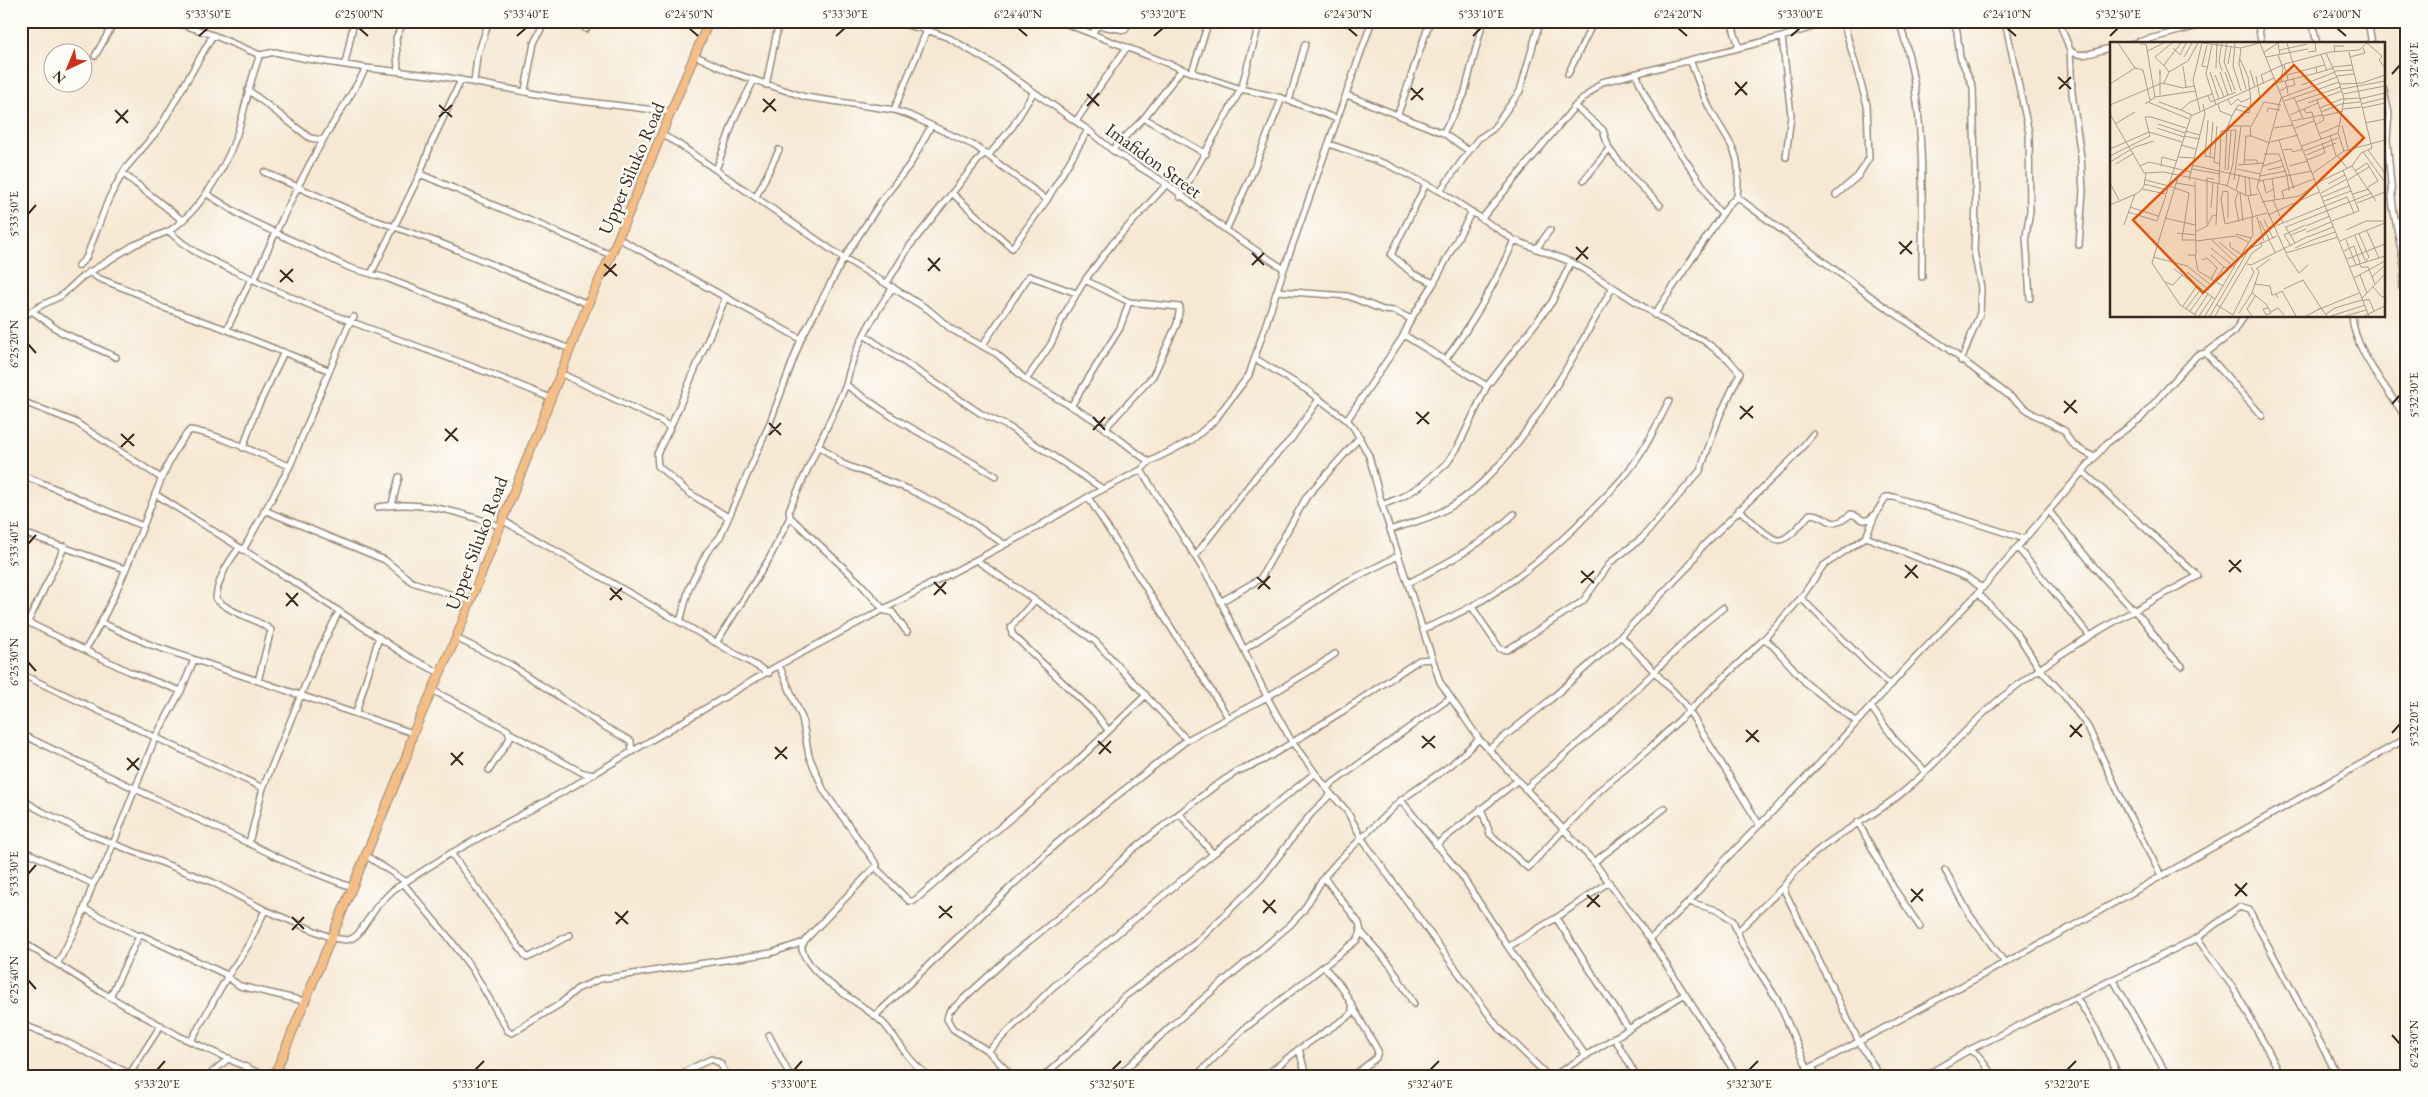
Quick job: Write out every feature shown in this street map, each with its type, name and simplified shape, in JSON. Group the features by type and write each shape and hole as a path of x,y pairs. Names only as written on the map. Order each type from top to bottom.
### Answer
{"main road":[{"name":"Upper Siluko Road","path":"274,1076 332,938 350,887 406,758 432,690 456,638 588,304 612,255 710,21"}],"street":[{"path":"96,56 115,21"},
{"path":"172,21 213,35 260,55 275,52 366,68 398,70 525,90 563,98 672,112"},
{"path":"345,64 354,21"},
{"path":"398,70 396,38 404,21"},
{"path":"474,82 477,57 489,22 476,21"},
{"path":"525,90 534,43 545,21"},
{"path":"578,21 586,29"},
{"path":"766,85 780,21"},
{"name":"Imafidon Street","path":"871,21 903,24 927,30 949,38 996,66 1088,130 1112,150 1167,184 1180,197 1284,269"},
{"path":"1059,21 1182,69 1242,89 1282,98 1337,119"},
{"path":"1093,34 1096,28 1101,26 1125,30 1129,21"},
{"path":"1192,72 1209,21"},
{"path":"1180,197 1242,89 1260,21"},
{"path":"21,796 29,804 67,822 78,830 212,882 265,910 332,938 347,940 358,934 378,905 404,882 451,853 593,775 769,673 779,665 885,611 1036,528 1088,497 1141,470 1149,462 1192,440 1214,421 1242,385 1256,359 1276,291 1372,21"},
{"path":"1398,114 1430,21"},
{"path":"1443,132 1464,95 1483,21"},
{"path":"1440,191 1478,139 1493,129 1520,92 1540,21"},
{"path":"1568,74 1594,21"},
{"path":"1483,217 1575,106 1602,82 1782,37 1831,21"},
{"path":"1836,195 1858,176 1869,158 1866,105 1843,21"},
{"path":"1900,21 1908,46 1922,131 1922,277"},
{"path":"1953,21 1957,31 1960,57 1973,87 1976,202 1974,251 1981,288 1980,313 1961,361"},
{"path":"2014,21 2006,22 2029,133 2030,210 2026,236 2030,298"},
{"path":"2059,21 2070,50 2083,191 2079,245"},
{"path":"2138,42 2217,21"},
{"path":"2258,21 2263,42"},
{"path":"2312,21 2317,42"},
{"path":"2368,21 2372,42"},
{"path":"1731,22 1738,47"},
{"path":"894,110 927,30"},
{"path":"78,266 86,258 109,198 121,176 159,129 213,35"},
{"path":"1782,37 1791,115 1786,157"},
{"path":"1289,101 1305,44"},
{"path":"1076,122 1127,47"},
{"path":"2070,50 2074,54 2081,55 2110,48"},
{"path":"21,318 61,296 89,272 134,246 169,231 206,194 231,147 241,122 248,90 260,55"},
{"path":"696,56 766,85 829,102 894,110 975,146 1047,200"},
{"path":"1654,315 1722,214 1737,197 1739,174 1733,146 1705,99 1690,60"},
{"path":"227,329 323,140 349,102 366,68"},
{"path":"1112,150 1144,118 1182,69"},
{"path":"1636,73 1654,111 1702,184 1712,206 1722,214"},
{"path":"371,274 420,174 431,144 461,80"},
{"path":"716,170 735,118 754,80"},
{"path":"248,90 310,138 323,140"},
{"path":"887,283 909,247 986,154 1013,126 1033,93"},
{"path":"1346,95 1443,132 1469,151"},
{"path":"1226,230 1251,176 1282,98"},
{"path":"2386,100 2389,114 2387,140 2393,207 2405,271 2402,287"},
{"path":"1575,106 1603,130 1610,149 1630,175 1660,205"},
{"path":"1144,118 1206,154"},
{"path":"680,622 689,588 707,552 720,537 769,425 801,339 844,258 882,200 911,163 931,126"},
{"path":"954,195 1012,248 1047,200 1088,130"},
{"path":"662,134 844,258 929,310 951,329 997,354 1026,380 1071,406 1149,462"},
{"path":"1329,144 1386,164 1426,186 1440,191 1471,213 1483,217 1514,240 1571,262 1679,330 1703,340 1728,359 1740,373 1720,415 1700,471 1691,479 1642,538 1611,562 1584,601 1507,650 1500,649 1472,607"},
{"path":"1584,180 1610,149"},
{"path":"756,197 779,150"},
{"path":"264,172 363,216 394,226 588,304"},
{"path":"124,174 182,220"},
{"path":"420,174 612,255"},
{"path":"1026,380 1051,344 1076,293 1085,280 1113,243 1167,184"},
{"path":"1426,186 1391,256 1413,274 1434,283"},
{"path":"206,194 245,218 350,268 386,278 570,349"},
{"path":"1737,197 1881,304 1948,349 1961,361 2034,414 2065,431 2067,440 2094,457"},
{"path":"1347,420 1404,335 1410,318 1434,283 1471,213"},
{"path":"1536,249 1550,230"},
{"path":"169,231 178,240 207,258 253,280 550,398"},
{"path":"618,238 801,339"},
{"path":"1446,359 1478,313 1496,282 1514,240"},
{"path":"1382,505 1402,497 1422,485 1447,463 1458,447 1487,386 1552,302 1571,262"},
{"path":"89,272 161,306 227,329 328,370"},
{"path":"982,346 1029,276 1076,293"},
{"path":"1085,280 1129,302 1180,307 1180,312 1153,376 1109,424 1106,430"},
{"path":"716,643 770,559 790,517 789,510 846,385 849,370 864,335 893,287"},
{"path":"1390,530 1441,512 1467,496 1488,477 1532,424 1613,287"},
{"path":"1276,291 1348,296 1383,310 1395,311 1410,318"},
{"path":"726,297 657,454 658,466 689,493 728,517"},
{"path":"21,299 30,312 61,332 116,357"},
{"path":"1071,406 1120,328 1129,302"},
{"path":"1650,939 1689,902 1759,824 1819,764 1978,593 2107,443 2141,418 2197,355 2206,353 2235,331 2243,318"},
{"path":"2352,318 2352,330 2362,350 2407,420"},
{"path":"258,681 271,630 258,621 225,608 216,599 216,590 225,569 241,549 290,466 328,370 352,319"},
{"path":"864,335 980,413 1008,427 1103,489"},
{"path":"1404,335 1446,359 1487,386"},
{"path":"243,448 255,413 284,352"},
{"path":"2206,353 2262,416"},
{"path":"1256,359 1319,399 1347,420 1360,437 1376,477 1382,505 1440,682 1479,739 1594,862 1650,939 1736,1076"},
{"path":"560,373 663,422 670,428"},
{"path":"846,385 894,418 996,476"},
{"path":"1195,556 1257,475 1292,438 1319,399"},
{"path":"1423,629 1449,620 1472,607 1536,565 1618,484 1651,438 1669,400"},
{"path":"21,401 74,422 161,478"},
{"path":"85,650 102,623 161,478 176,452 182,436 190,430 228,440 243,448 290,466"},
{"path":"1489,750 1550,700 1621,636 1688,566 1701,548 1738,509 1794,456 1813,434"},
{"path":"1222,601 1260,579 1307,496 1360,437"},
{"path":"818,445 843,464 908,489 959,514 1004,544"},
{"path":"1141,470 1222,601 1267,697 1292,742 1326,788 1347,811 1362,839 1498,1026 1548,1076"},
{"path":"1738,930 1784,886 1805,860 1821,846 1894,800 1926,772 1999,700 2039,668 2090,636 2198,576 2082,471"},
{"path":"21,475 72,495 99,510 143,526"},
{"path":"156,494 407,656 440,673"},
{"path":"1088,497 1228,717"},
{"path":"1481,808 1490,834 1528,868 1600,790 1650,748 1764,639 1801,598 1823,566 1866,538 1876,513 1886,498 1894,497 2025,539"},
{"path":"378,507 393,502 461,512 501,523 769,673"},
{"path":"1738,509 1758,528 1774,539 1780,540 1787,537 1810,514 1818,515 1832,524 1837,524 1851,514 1868,520 1876,513"},
{"path":"264,510 386,560 412,582 471,601"},
{"path":"2049,511 2182,666"},
{"path":"1408,582 1448,563 1499,528 1514,514"},
{"path":"790,517 860,582 885,611 892,612 907,632"},
{"path":"21,532 125,569"},
{"path":"1866,538 1968,578 1982,588"},
{"path":"28,622 64,546"},
{"path":"2017,548 2090,636"},
{"path":"1245,649 1340,585 1398,556"},
{"path":"976,560 1095,641 1187,740"},
{"path":"1978,593 2018,635 2039,668 2064,694 2088,727 2128,813 2162,876"},
{"path":"1801,598 1886,682 1892,684"},
{"path":"1035,600 1011,627 1012,634 1096,714 1108,730"},
{"path":"1525,789 1602,723 1702,625 1723,608"},
{"path":"249,843 262,788 300,696 339,611"},
{"path":"21,619 130,672 181,691"},
{"path":"102,623 137,639 194,660 414,733"},
{"path":"1621,636 1671,688 1688,710 1759,824"},
{"path":"356,713 379,637"},
{"path":"456,638 511,665 630,741 632,752"},
{"path":"1764,639 1774,646 1808,685 1857,722"},
{"path":"875,1016 1056,843 1187,740 1267,697 1316,668 1335,654"},
{"path":"1012,1076 988,1051 954,1029 946,1019 949,1012 1008,958 1088,894 1132,850 1236,772 1264,760 1419,660 1432,659"},
{"path":"58,963 85,909 93,884 113,844 156,736 181,691 194,660"},
{"path":"779,665 802,718 809,756 824,791 856,838 875,860 876,868 909,901 920,897 971,851 1071,767 1146,695"},
{"path":"21,674 156,736 262,788"},
{"path":"432,690 581,772 593,775"},
{"path":"1326,788 1450,698"},
{"path":"1871,707 1895,740 1926,772"},
{"path":"489,770 510,738 510,733"},
{"path":"21,734 294,865 350,887"},
{"path":"1796,1076 2005,963 2407,738"},
{"path":"1118,1076 1166,1030 1290,925 1303,911 1333,866 1401,800 1451,765 1479,739"},
{"path":"988,1051 1053,987 1213,854 1315,773"},
{"path":"1436,845 1518,780"},
{"path":"1044,1076 1094,1030 1124,997 1182,955 1207,932 1271,869 1306,820 1331,794"},
{"path":"1401,800 1462,876 1508,947 1586,1056"},
{"path":"1594,862 1665,808"},
{"path":"1180,814 1213,854"},
{"path":"1858,822 1893,887 1920,927"},
{"path":"21,849 93,884"},
{"path":"451,853 527,958 570,935"},
{"path":"365,855 404,882 472,969 508,1031 512,1033 560,1004 577,989 600,979 658,968 724,962 761,955 804,942"},
{"path":"876,868 843,898 804,942 802,950 818,973 885,1025 910,1060 929,1076"},
{"path":"1945,870 1969,914 2005,963"},
{"path":"1324,877 1358,923 1362,932 1391,966 1414,1004"},
{"path":"1508,947 1556,918 1609,882"},
{"path":"1784,886 1785,892 1859,1042 1880,1076"},
{"path":"1689,902 1720,911 1733,921 1743,946 1778,1001 1810,1068 1817,1076"},
{"path":"1925,1076 1933,1074 1969,1050 2197,938 2240,907 2249,910 2338,1076"},
{"path":"85,909 139,936 166,946 225,974 227,978 240,986 304,1001"},
{"path":"191,1041 248,944 265,910"},
{"path":"1556,918 1628,1028"},
{"path":"1196,1076 1244,1029 1289,992 1350,947 1362,932"},
{"path":"110,997 139,936"},
{"path":"2197,938 2234,988 2282,1076"},
{"path":"21,941 110,997 160,1025 265,1076"},
{"path":"1324,966 1341,986 1376,1045 1378,1054 1353,1076"},
{"path":"2113,979 2164,1070"},
{"path":"1553,1076 1685,994"},
{"path":"2076,997 2096,1029 2119,1076"},
{"path":"1265,1076 1299,1049 1349,1016 1352,1013 1352,1005"},
{"path":"21,1024 62,1040 129,1075 160,1025"},
{"path":"769,1035 790,1076"},
{"path":"1614,1037 1636,1076"},
{"path":"1299,1049 1306,1076"},
{"path":"1969,1050 1978,1055 1993,1076"},
{"path":"208,1076 229,1058"},
{"path":"681,1076 688,1070 710,1059 720,1063 727,1076"}]}
